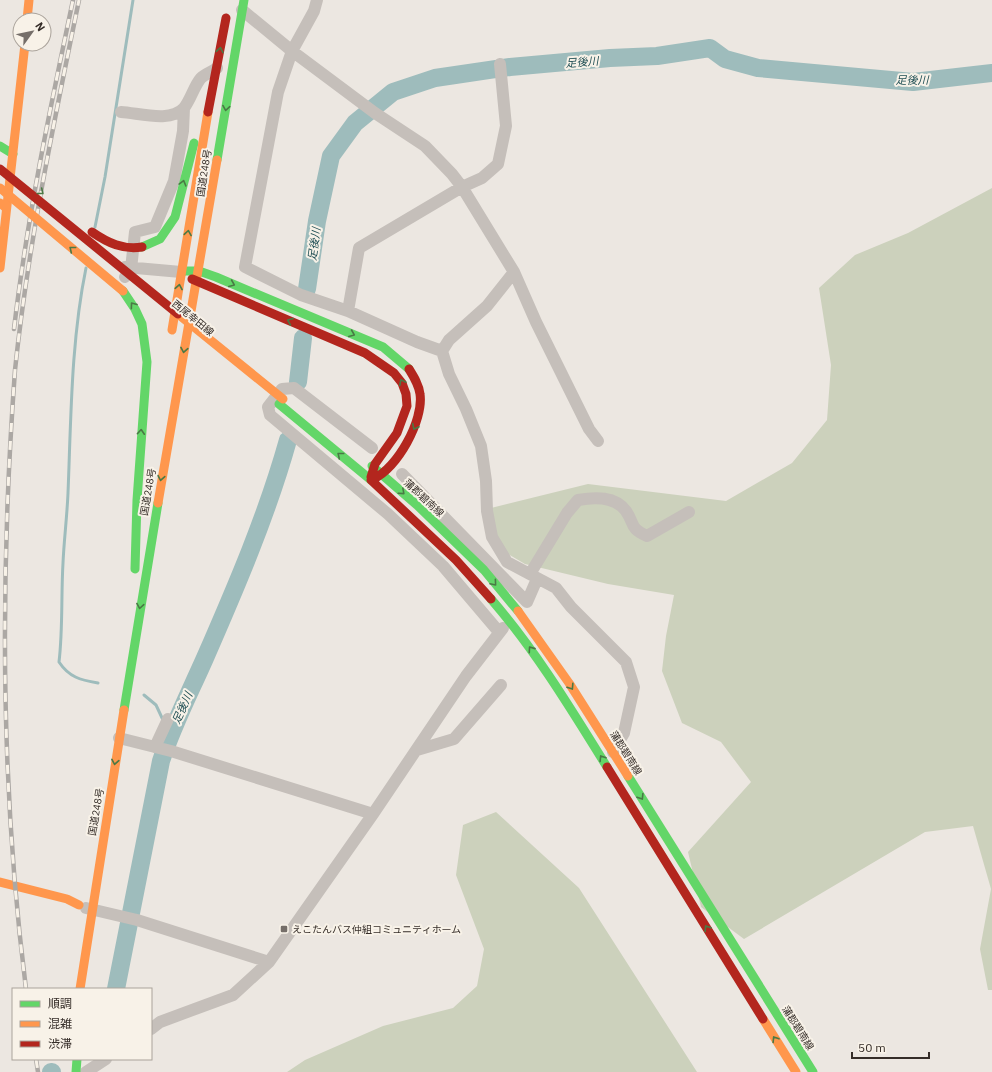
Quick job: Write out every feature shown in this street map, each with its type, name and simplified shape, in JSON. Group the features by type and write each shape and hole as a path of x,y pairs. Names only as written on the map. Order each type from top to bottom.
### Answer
{"main road":[{"path":"28,12 29,0"},
{"name":"国道248号","path":"80,988 91,910 156,510 199,271 243,5"},
{"name":"国道248号","path":"171,336 209,104 228,7"},
{"path":"0,268 3,205 13,154 24,52"},
{"path":"0,159 70,216 106,242 123,248 142,246 160,239 175,217 200,114 209,104"},
{"path":"0,146 13,154"},
{"name":"西尾幸田線","path":"0,169 281,402 371,480"},
{"name":"西尾幸田線","path":"0,176 237,368 281,402 334,437"},
{"name":"国道248号","path":"0,188 124,291 137,309 144,325 147,362 137,500 134,572 147,491"},
{"path":"181,272 199,271 383,346 400,358 412,374 419,387 421,410 418,422 410,438 383,475 371,480"},
{"path":"181,272 196,282 365,353 391,367 400,378 405,389 407,400 406,411 402,425 386,450 369,463 371,480 456,560 515,627 562,695 796,1072"},
{"name":"蒲郡碧南線","path":"369,463 484,570 519,612 569,683 813,1072"},
{"path":"0,882 67,899 79,905"},
{"path":"76,1060 76,1072"}],"street":[{"path":"317,0 314,12 292,51 278,92 245,267 307,297 348,311 417,342 442,351"},
{"path":"243,5 292,51 370,110 425,146 462,187 514,272 536,322 589,429 598,441"},
{"path":"348,311 359,248 462,187 482,178 498,164 506,126 501,67"},
{"path":"121,112 162,116 175,115 184,108 202,77 211,73 217,68"},
{"path":"135,328 114,293 131,269 135,232 155,227 174,181 183,131 184,108"},
{"path":"94,261 131,269 181,272"},
{"path":"514,272 487,306 449,340 442,351 449,374 466,409 481,446 486,481 487,511 492,537 507,562 556,588 571,607 626,662 634,687 624,733 613,752"},
{"path":"152,1027 160,1022 233,995 269,962 501,630 443,566 388,514 270,415 268,407 282,389 294,388 372,448"},
{"path":"402,474 527,602 534,576 567,512 578,500 595,497 614,500 627,512 632,526 647,536 690,512"},
{"path":"417,750 454,738 501,686"},
{"path":"157,748 168,719"},
{"path":"120,738 171,751 373,814"},
{"path":"79,905 91,910 129,918 269,962"},
{"path":"86,1072 104,1060"}],"green space":[{"path":"992,188 992,990 988,990 980,949 991,889 973,826 925,832 744,939 701,907 688,852 751,782 721,742 682,723 662,671 666,636 674,595 608,584 525,564 496,547 491,508 588,484 726,501 792,463 827,420 831,365 819,288 855,255 908,233"},
{"path":"496,812 579,888 697,1072 287,1072 305,1060 383,1026 453,1008 477,986 484,949 456,875 463,825"}],"waterway":[{"path":"95,227 105,177 133,0"},
{"name":"足後川","path":"307,289 317,221 331,156 355,123 393,92 435,78 510,67 610,58 657,56 710,48 725,59 758,68 913,82 992,73"},
{"path":"86,268 77,324 72,380 68,493 63,563 59,662 67,671 76,677 86,681 98,683"},
{"name":"足後川","path":"298,382 303,338"},
{"name":"足後川","path":"116,988 161,761 176,722 217,631 261,523 288,440"},
{"path":"144,695 156,705 163,720"},
{"name":"足後川","path":"167,729 170,735"}],"railway":[{"path":"14,329 32,205 73,0"},
{"path":"26,988 17,912 7,757 5,602 10,447 15,370 20,323 34,230 79,0"},
{"path":"36,1060 38,1072"}],"traffic: fast":[{"path":"217,160 244,0"},
{"path":"142,247 160,239 175,217 194,143"},
{"path":"0,146 13,154"},
{"path":"186,271 199,271 216,277 383,347 409,369"},
{"path":"123,291 135,309 142,324 147,362 137,500 135,569"},
{"path":"279,404 371,480"},
{"path":"372,466 417,505 484,570 518,611"},
{"path":"124,710 158,503"},
{"path":"491,599 538,660 607,767"},
{"path":"628,776 813,1072"},
{"path":"76,1072 77,1060"}],"traffic: slow":[{"path":"28,12 29,0"},
{"path":"0,268 24,52"},
{"path":"172,330 208,112"},
{"path":"158,503 217,160"},
{"path":"0,188 123,291"},
{"path":"0,203 6,208"},
{"path":"178,314 283,399"},
{"path":"518,611 569,683 628,776"},
{"path":"80,988 124,710"},
{"path":"0,882 67,899 79,905"},
{"path":"763,1019 796,1072"}],"traffic: jam":[{"path":"208,112 226,18"},
{"path":"0,169 178,314"},
{"path":"92,232 116,245 135,248 142,247"},
{"path":"192,279 365,353 394,373 402,383 406,394 407,406 397,433 375,464 371,477"},
{"path":"373,479 382,474 399,455 407,442 418,417 420,394 416,381 409,369"},
{"path":"371,480 456,560 491,599"},
{"path":"607,767 763,1019"}],"place":[{"name":"えこたんバス仲組コミュニティホーム","path":"284,929"}]}
